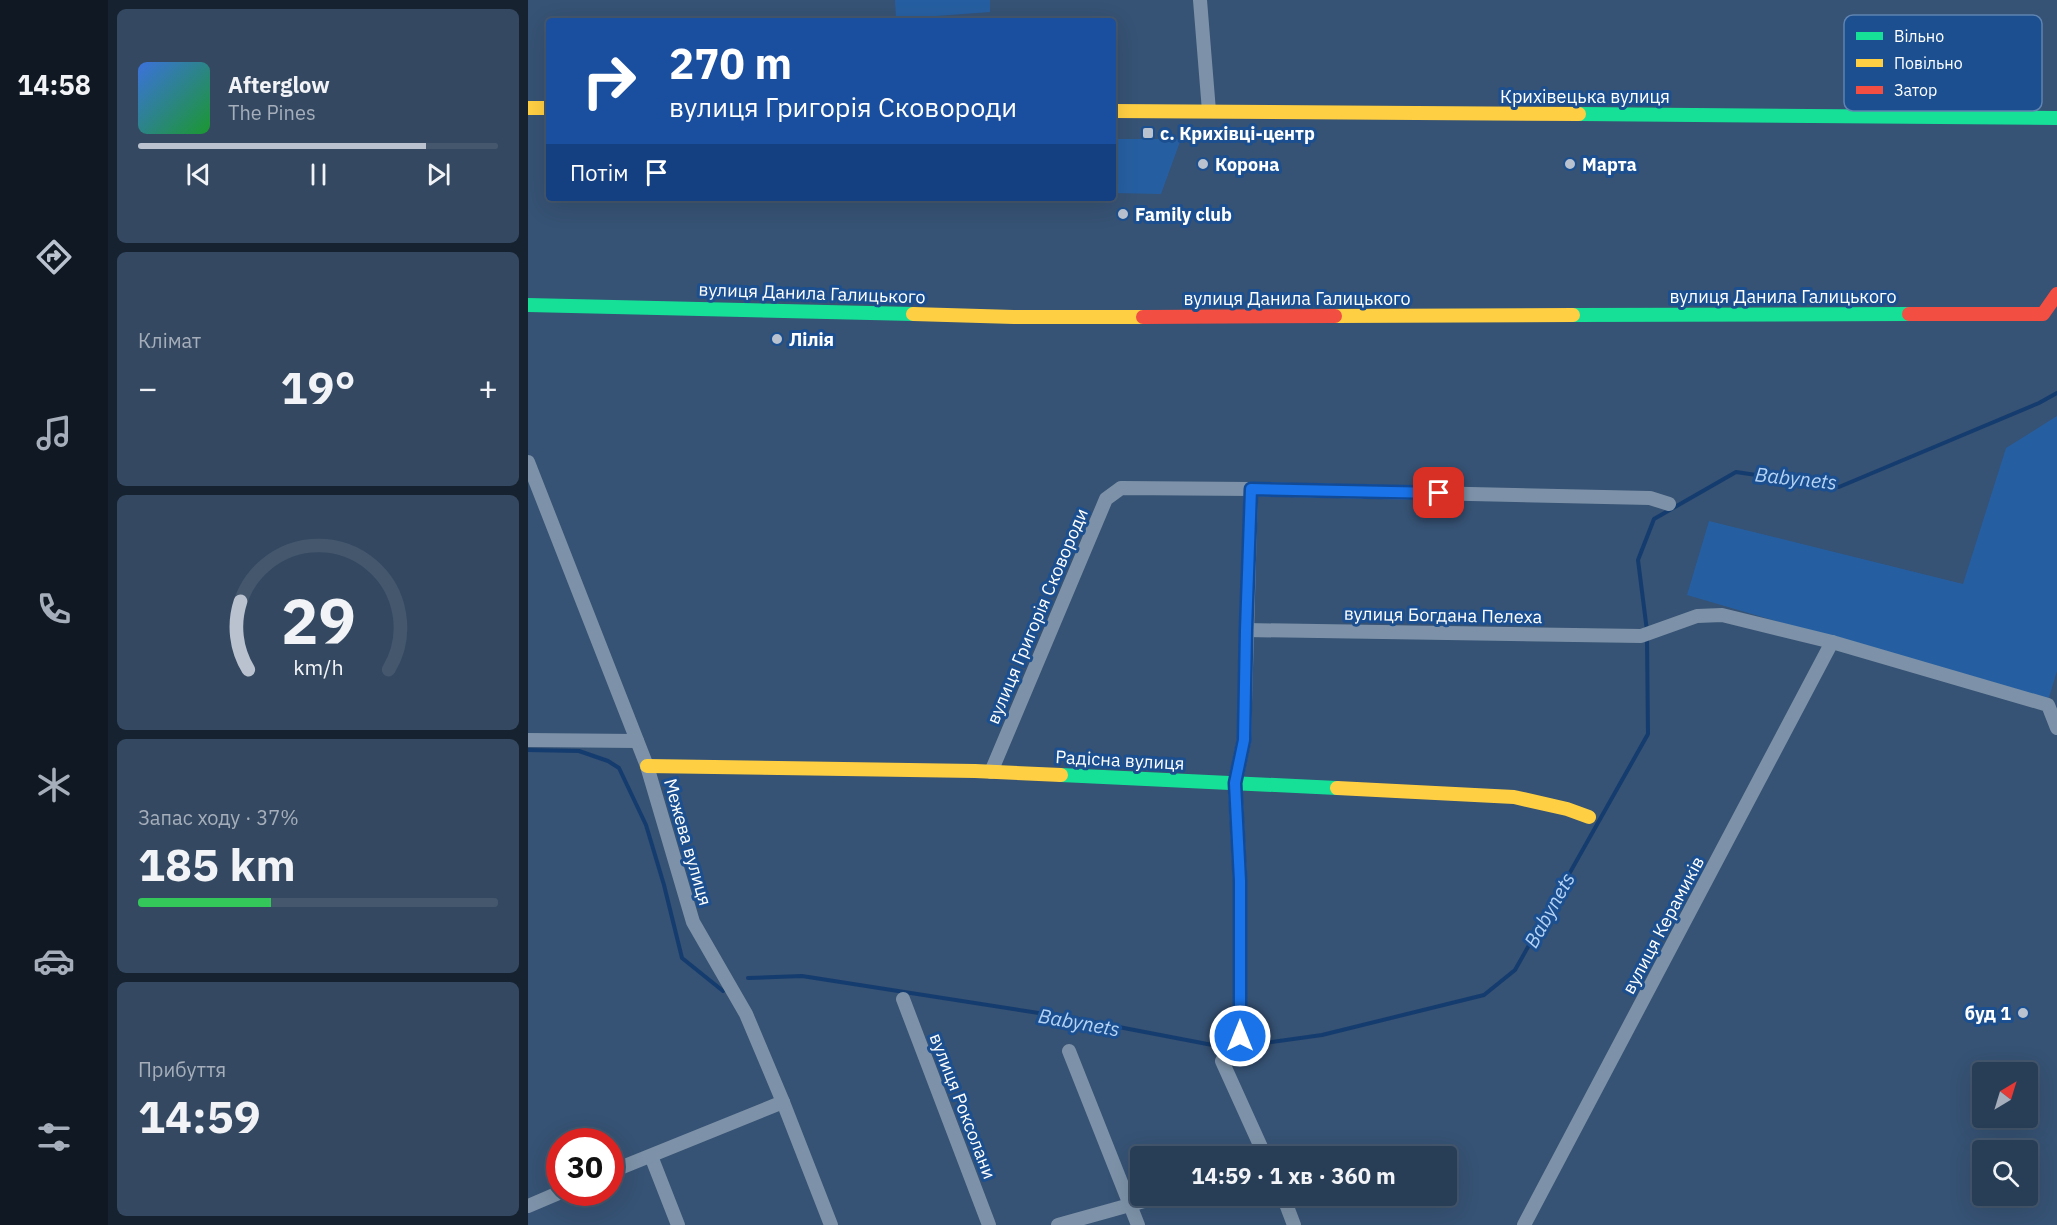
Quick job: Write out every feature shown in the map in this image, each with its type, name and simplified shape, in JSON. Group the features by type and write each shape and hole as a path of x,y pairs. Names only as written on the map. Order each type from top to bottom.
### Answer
{"street":[{"path":"1200,0 1209,111"},
{"path":"528,108 546,108"},
{"name":"Крихівецька вулиця","path":"1116,111 2057,117"},
{"name":"вулиця Данила Галицького","path":"528,305 809,310 1014,317 2043,314 2057,294"},
{"name":"Межева вулиця","path":"528,462 647,766 693,922 746,1014 831,1225"},
{"name":"вулиця Григорія Сковороди","path":"991,772 1106,499 1121,488 1650,498 1669,504"},
{"path":"1240,1036 1240,881 1235,783 1244,740 1251,489"},
{"name":"вулиця Богдана Пелеха","path":"1246,630 1647,634 1697,616 1722,615 1832,642 2048,705 2057,728"},
{"name":"вулиця Керамиків","path":"1524,1225 1832,642"},
{"path":"528,740 637,741"},
{"name":"Радісна вулиця","path":"647,766 991,772 1514,797 1567,809 1589,817"},
{"name":"вулиця Роксолани","path":"903,999 989,1225"},
{"path":"1069,1051 1138,1225"},
{"path":"1222,1061 1260,1146"},
{"path":"624,1167 783,1102"},
{"path":"651,1156 678,1225"},
{"path":"528,1206 546,1198"},
{"path":"1058,1225 1129,1205"},
{"path":"1286,1206 1294,1225"}],"shaded area":[{"path":"895,0 990,0 990,12 896,18"},
{"path":"1116,139 1181,139 1161,194 1116,193"},
{"path":"2057,416 2057,671 2048,701 1687,595 1709,521 1963,584 2006,448"}],"waterway":[{"name":"Babynets","path":"1647,631 1638,560 1654,519 1736,472 1839,487 2039,403 2057,393"},
{"name":"Babynets","path":"748,978 802,976 1077,1019 1228,1048 1322,1035 1484,995 1515,970 1648,734 1647,638"},
{"name":"Babynets","path":"528,750 579,751 608,761 619,768 646,825 682,958 723,991"}],"traffic: fast":[{"path":"1579,114 2057,118"},
{"path":"528,305 913,314"},
{"path":"1573,315 1909,314"},
{"path":"1061,775 1337,788"}],"traffic: slow":[{"path":"528,108 546,108"},
{"path":"1116,111 1579,114"},
{"path":"913,314 1143,317"},
{"path":"1335,316 1573,315"},
{"path":"647,766 975,771 1061,775"},
{"path":"1337,788 1514,797 1567,809 1589,817"}],"traffic: jam":[{"path":"1909,314 2043,314 2057,294"},
{"path":"1143,317 1335,316"}],"place":[{"name":"с. Крихівці-центр","path":"1148,133"},
{"name":"Корона","path":"1203,164"},
{"name":"Марта","path":"1570,164"},
{"name":"Family club","path":"1123,214"},
{"name":"Лілія","path":"777,339"},
{"name":"буд 1","path":"2023,1013"}],"route":[{"path":"1240,1036 1240,881 1235,783 1244,740 1251,489 1439,493"}]}
